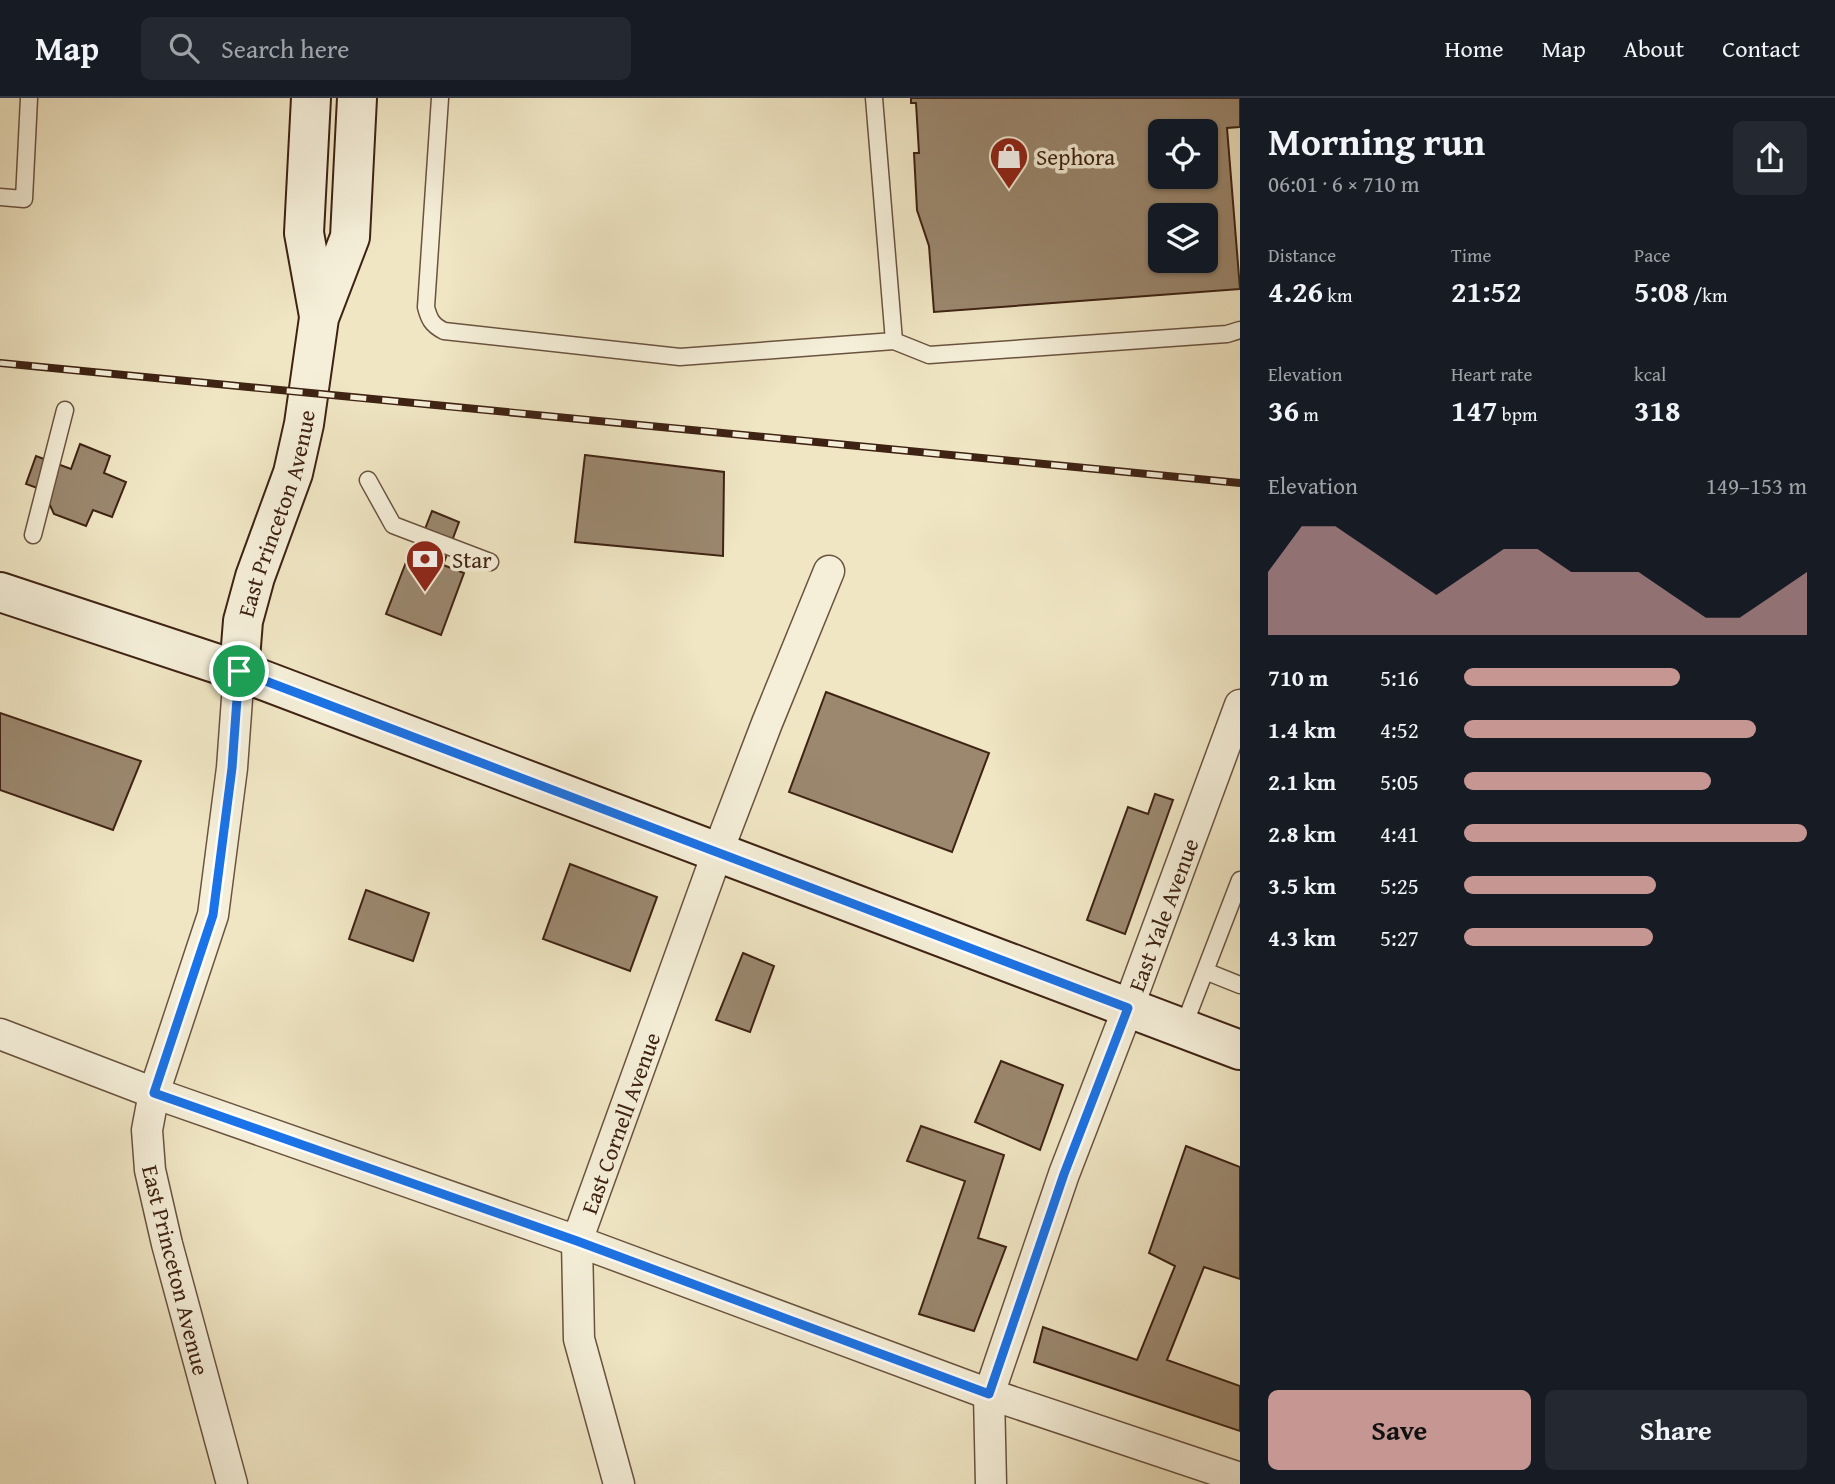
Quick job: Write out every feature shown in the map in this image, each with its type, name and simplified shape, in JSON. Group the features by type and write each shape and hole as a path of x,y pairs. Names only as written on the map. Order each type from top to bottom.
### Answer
{"main road":[{"name":"East Princeton Avenue","path":"311,98 304,233 319,318"},
{"name":"East Princeton Avenue","path":"239,671 243,621 255,577 293,473 304,424 319,318 350,237 357,98"},
{"path":"0,592 239,671 1240,1050"}],"street":[{"name":"East Cornell Avenue","path":"619,1484 579,1339 577,1241 766,723 829,571"},
{"name":"East Princeton Avenue","path":"232,1484 167,1244 150,1170 147,1130 154,1093 213,915 232,768 239,671"},
{"name":"East Yale Avenue","path":"991,1484 989,1394 1064,1174 1238,717"},
{"path":"0,1034 154,1093 577,1241 989,1394 1240,1478"}],"lane":[{"path":"0,197 24,199 29,98"},
{"path":"440,98 426,307 429,319 435,327 444,331 680,357 894,341 929,355 1227,334 1240,330"},
{"path":"874,98 894,341"},
{"path":"33,535 65,410"},
{"path":"369,480 393,525 489,562"},
{"path":"1183,1028 1240,880"},
{"path":"1205,971 1240,985"}],"building":[{"path":"911,98 1240,98 1240,127 1227,128 1240,289 934,312 929,246 917,210 914,153 919,153 916,103 911,103"},
{"path":"80,444 110,456 104,473 126,482 112,517 93,510 86,526 54,514 43,490 26,484 36,456 71,469"},
{"path":"585,455 724,472 723,556 575,542"},
{"name":"Star","path":"432,511 459,522 443,565 415,555"},
{"name":"Star","path":"410,552 464,573 441,635 386,614"},
{"path":"826,692 989,753 952,852 789,792"},
{"path":"0,713 141,761 113,830 0,790"},
{"path":"1155,794 1173,800 1125,934 1087,920 1128,807 1148,814"},
{"path":"570,864 657,897 630,971 543,939"},
{"path":"366,890 429,913 413,961 349,939"},
{"path":"743,953 774,966 750,1032 716,1020"},
{"path":"1001,1061 1063,1085 1040,1150 975,1122"},
{"path":"921,1126 1004,1155 978,1238 1006,1247 974,1331 919,1314 965,1181 907,1161"},
{"path":"1186,1146 1240,1167 1240,1279 1204,1267 1167,1360 1240,1386 1240,1431 1034,1362 1043,1327 1137,1360 1175,1266 1149,1253"}],"railway":[{"path":"0,363 1240,483"}],"place":[{"name":"Sephora","path":"1009,190"},
{"name":"Star","path":"425,593"}],"route":[{"path":"239,671 1128,1008 1064,1174 989,1394 577,1241 154,1093 213,915 232,768 239,671"}]}
